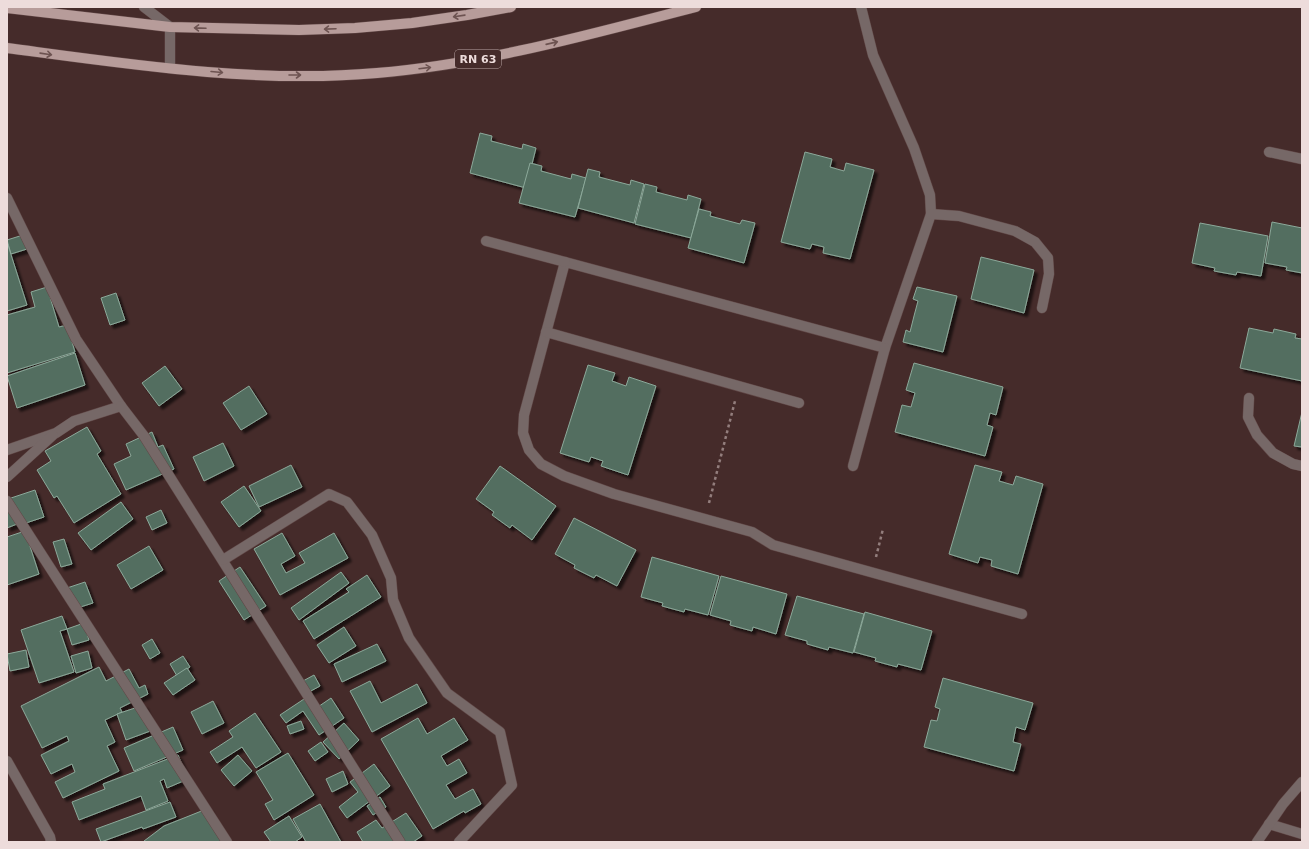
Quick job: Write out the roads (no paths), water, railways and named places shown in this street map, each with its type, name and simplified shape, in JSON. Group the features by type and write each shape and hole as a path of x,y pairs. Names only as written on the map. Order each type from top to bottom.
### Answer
{"main road":[{"path":"7,8 170,27 299,30 355,28 412,23 511,7"},
{"name":"RN 63","path":"170,68 256,76 375,74 428,68 546,44 696,7"},
{"path":"8,50 170,68"}],"street":[{"path":"144,7 170,27 170,68"},
{"path":"853,466 885,348 931,214 930,195 914,148 872,55 861,7"},
{"path":"1269,152 1302,159"},
{"path":"7,198 76,339 144,436 400,842"},
{"path":"931,214 959,216 1001,227 1015,231 1036,242 1048,258 1049,274 1042,308"},
{"path":"486,241 885,348"},
{"path":"565,262 524,415 523,433 529,450 541,464 564,476 614,494 752,532 773,545 1022,614"},
{"path":"546,332 799,403"},
{"path":"1249,398 1248,417 1257,435 1273,453 1293,464 1302,466"},
{"path":"7,477 56,433 74,421 122,406"},
{"path":"7,450 56,433"},
{"path":"223,560 329,494 348,502 372,535 391,578 393,600 409,638 447,693 500,732 512,785 459,842"},
{"path":"7,501 227,842"},
{"path":"7,761 52,840"},
{"path":"1257,842 1283,804 1302,782"},
{"path":"1269,824 1302,834"}]}
